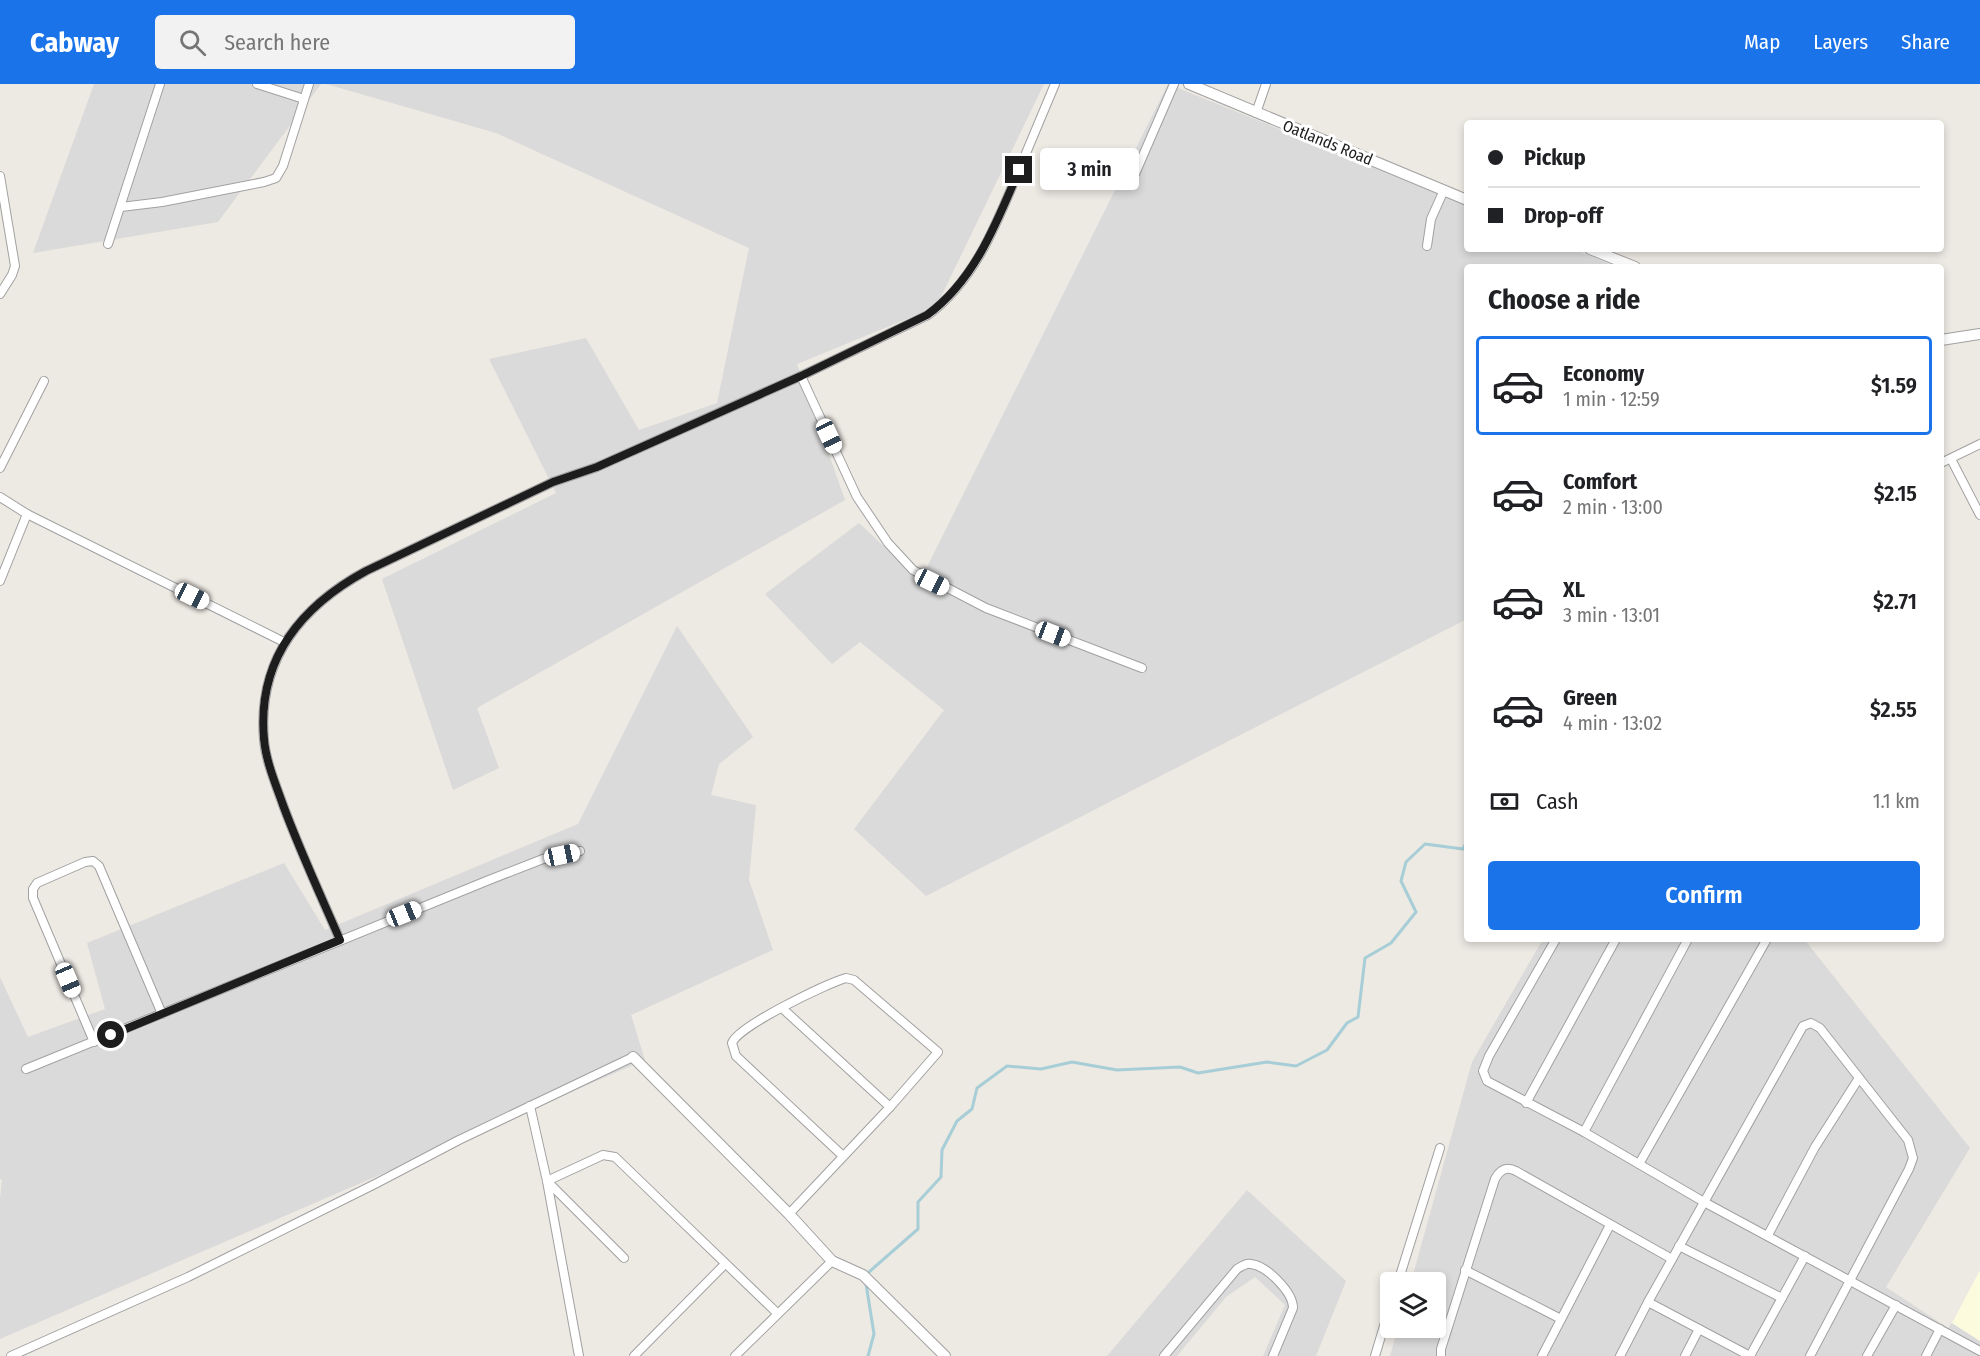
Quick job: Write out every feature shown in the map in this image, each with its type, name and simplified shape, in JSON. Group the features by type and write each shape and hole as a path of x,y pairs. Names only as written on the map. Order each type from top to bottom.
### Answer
{"street":[{"path":"108,244 160,84"},
{"path":"257,84 304,99"},
{"path":"121,207 162,202 264,182 276,177 283,166 309,84"},
{"path":"340,940 291,826 274,780 264,741 264,712 268,688 284,642 300,621 317,603 341,585 366,571 553,482 597,467 801,376 927,315 942,305 970,270 992,234 1055,84"},
{"path":"1135,174 1174,84"},
{"name":"Oatlands Road","path":"1189,84 1464,199"},
{"path":"1256,113 1266,84"},
{"path":"0,176 15,266 0,294"},
{"path":"1426,246 1431,219 1444,190"},
{"path":"1598,252 1628,264"},
{"path":"1944,340 1980,334"},
{"path":"801,376 857,496 888,543 912,570 986,608 1142,668"},
{"path":"0,468 44,381"},
{"path":"1944,462 1980,444"},
{"path":"1951,459 1980,515"},
{"path":"0,497 27,514 284,642"},
{"path":"0,581 27,514"},
{"path":"26,1069 543,859 580,852"},
{"path":"94,1042 33,898 33,889 37,883 85,862 93,861 99,866 162,1014"},
{"path":"1554,942 1489,1056 1483,1071 1487,1081 1584,1132 1704,1202 1980,1351"},
{"path":"1526,1103 1614,942"},
{"path":"1584,1132 1686,942"},
{"path":"1640,1164 1765,942"},
{"path":"789,1214 890,1107 938,1052 854,980 846,978 757,1021 734,1037 732,1043 734,1052 843,1156"},
{"path":"782,1008 890,1107"},
{"path":"1620,1356 1803,1026 1811,1023 1820,1028 1908,1140 1913,1158 1810,1356"},
{"path":"11,1356 188,1277 633,1057 789,1214 832,1261 862,1275 945,1356"},
{"path":"1768,1235 1815,1148 1859,1078"},
{"path":"530,1106 547,1181 579,1356"},
{"path":"1401,1272 1440,1148"},
{"path":"547,1181 603,1155 615,1157 777,1313"},
{"path":"1442,1356 1441,1349 1495,1179 1504,1169 1516,1171 1672,1259"},
{"path":"547,1181 624,1258"},
{"path":"1542,1356 1610,1226"},
{"path":"1679,1246 1782,1298"},
{"path":"1648,1302 1750,1356 1805,1256"},
{"path":"735,1356 832,1261"},
{"path":"634,1356 725,1264"},
{"path":"1164,1356 1238,1269 1251,1264 1262,1268 1282,1284 1293,1302 1293,1308 1273,1356"},
{"path":"1465,1270 1562,1319"},
{"path":"1867,1356 1896,1305"},
{"path":"1685,1356 1699,1329"},
{"path":"1926,1356 1940,1329"},
{"path":"1375,1356 1380,1338"}],"shaded area":[{"path":"94,84 321,84 218,222 33,253"},
{"path":"326,84 1044,84 936,307 797,364 845,500 477,708 499,768 453,790 382,579 556,493 489,359 586,338 639,430 717,403 749,248 496,133"},
{"path":"1168,84 1464,204 1464,252 1580,252 1610,264 1464,264 1464,621 926,896 854,829 944,710 860,642 832,664 765,594 859,523 908,569 927,567"},
{"path":"677,626 753,737 719,764 711,795 756,805 749,880 773,950 631,1015 645,1060 0,1339 2,1180 0,1179 0,977 28,1037 105,1009 87,943 284,863 325,930 578,824"},
{"path":"1541,942 1806,942 1970,1148 1886,1287 1948,1328 1952,1323 1980,1341 1980,1356 1390,1356 1395,1338 1446,1338 1446,1272 1414,1272 1472,1062"},
{"path":"1247,1190 1346,1281 1316,1356 1263,1356 1285,1305 1255,1277 1226,1297 1177,1356 1107,1356"},
{"path":"1980,1270 1980,1341 1952,1323"}],"waterway":[{"path":"869,1272 918,1229 918,1202 941,1177 942,1150 957,1121 972,1109 977,1088 1007,1066 1041,1069 1072,1062 1117,1070 1180,1067 1198,1073 1267,1062 1296,1066 1327,1050 1347,1023 1358,1017 1365,958 1391,943 1416,912 1401,881 1406,862 1425,844 1463,849 1464,847"},
{"path":"866,1284 874,1334 868,1356"}],"route":[{"path":"111,1035 340,940 291,826 274,780 264,741 264,712 268,688 284,642 317,603 341,585 423,543 553,482 597,467 801,376 927,315 942,305 970,270 992,234 1019,170"}]}
